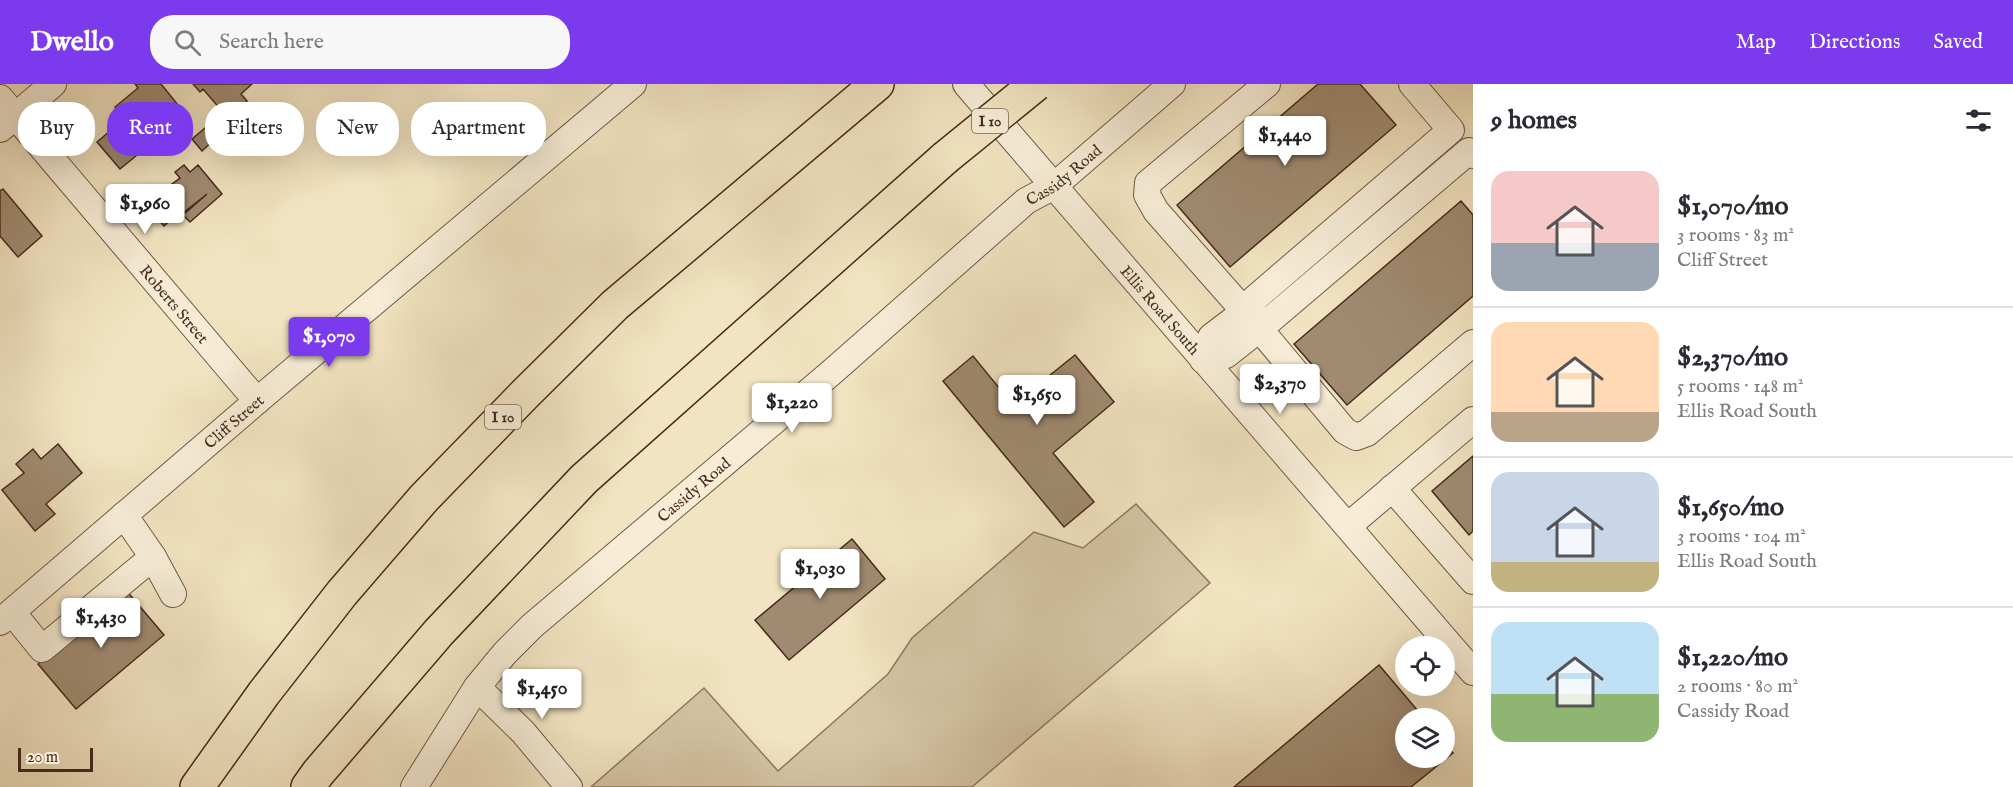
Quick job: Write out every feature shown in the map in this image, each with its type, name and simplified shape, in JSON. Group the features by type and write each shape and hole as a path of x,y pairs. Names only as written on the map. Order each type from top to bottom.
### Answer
{"highway":[{"name":"I 10","path":"308,787 439,632 584,479 945,158 1036,84"},
{"name":"I 10","path":"197,787 264,693 342,593 424,498 615,305 869,91"}],"street":[{"path":"5,114 53,84"},
{"name":"Cliff Street","path":"6,617 256,401 633,84"},
{"name":"Ellis Road South","path":"966,84 1473,672"},
{"name":"Cassidy Road","path":"414,787 477,687 532,626 832,372 1026,201 1054,186 1172,84"},
{"path":"1268,84 1148,183 1147,195 1156,211 1345,431 1356,437 1367,433 1473,343"},
{"path":"1252,320 1270,320 1471,153 1412,84"},
{"name":"Roberts Street","path":"5,114 256,401"},
{"path":"1203,360 1226,355 1250,336 1253,300 1450,130"},
{"path":"1348,526 1473,420"},
{"path":"1392,488 1473,581"},
{"path":"124,515 153,557 173,594"},
{"path":"6,617 42,649 153,557"},
{"path":"477,687 523,732 569,787"}],"shaded area":[{"path":"1136,504 1210,583 972,787 591,787 704,688 778,771 888,674 912,638 1034,532 1083,548"}],"building":[{"path":"135,84 161,84 176,102 121,102 138,88"},
{"path":"193,84 252,84 241,94 246,102 214,102 203,89 200,92"},
{"path":"1318,84 1360,84 1396,125 1230,267 1177,205"},
{"path":"205,128 205,148 202,151 193,138"},
{"path":"107,133 107,154 97,142"},
{"path":"109,156 136,156 120,169"},
{"path":"184,165 190,172 198,165 222,194 190,222 183,215 207,194 183,213 177,215 180,218 175,222 172,219 164,226 150,210 168,195 164,190 180,178 175,172"},
{"path":"3,189 42,236 18,257 0,236 0,191"},
{"path":"1461,201 1473,215 1473,296 1347,405 1294,344"},
{"path":"1075,355 1114,402 1053,453 1094,502 1064,527 943,381 973,356 1013,405"},
{"path":"58,444 82,473 46,504 55,514 35,531 2,490 24,473 16,464 33,449 41,459"},
{"path":"1473,456 1473,531 1469,535 1432,491"},
{"path":"852,539 885,579 789,660 755,620"},
{"path":"125,589 164,635 76,709 38,664"},
{"path":"1379,665 1395,684 1395,696 1405,696 1416,708 1395,708 1395,768 1434,768 1411,787 1234,787"}]}
